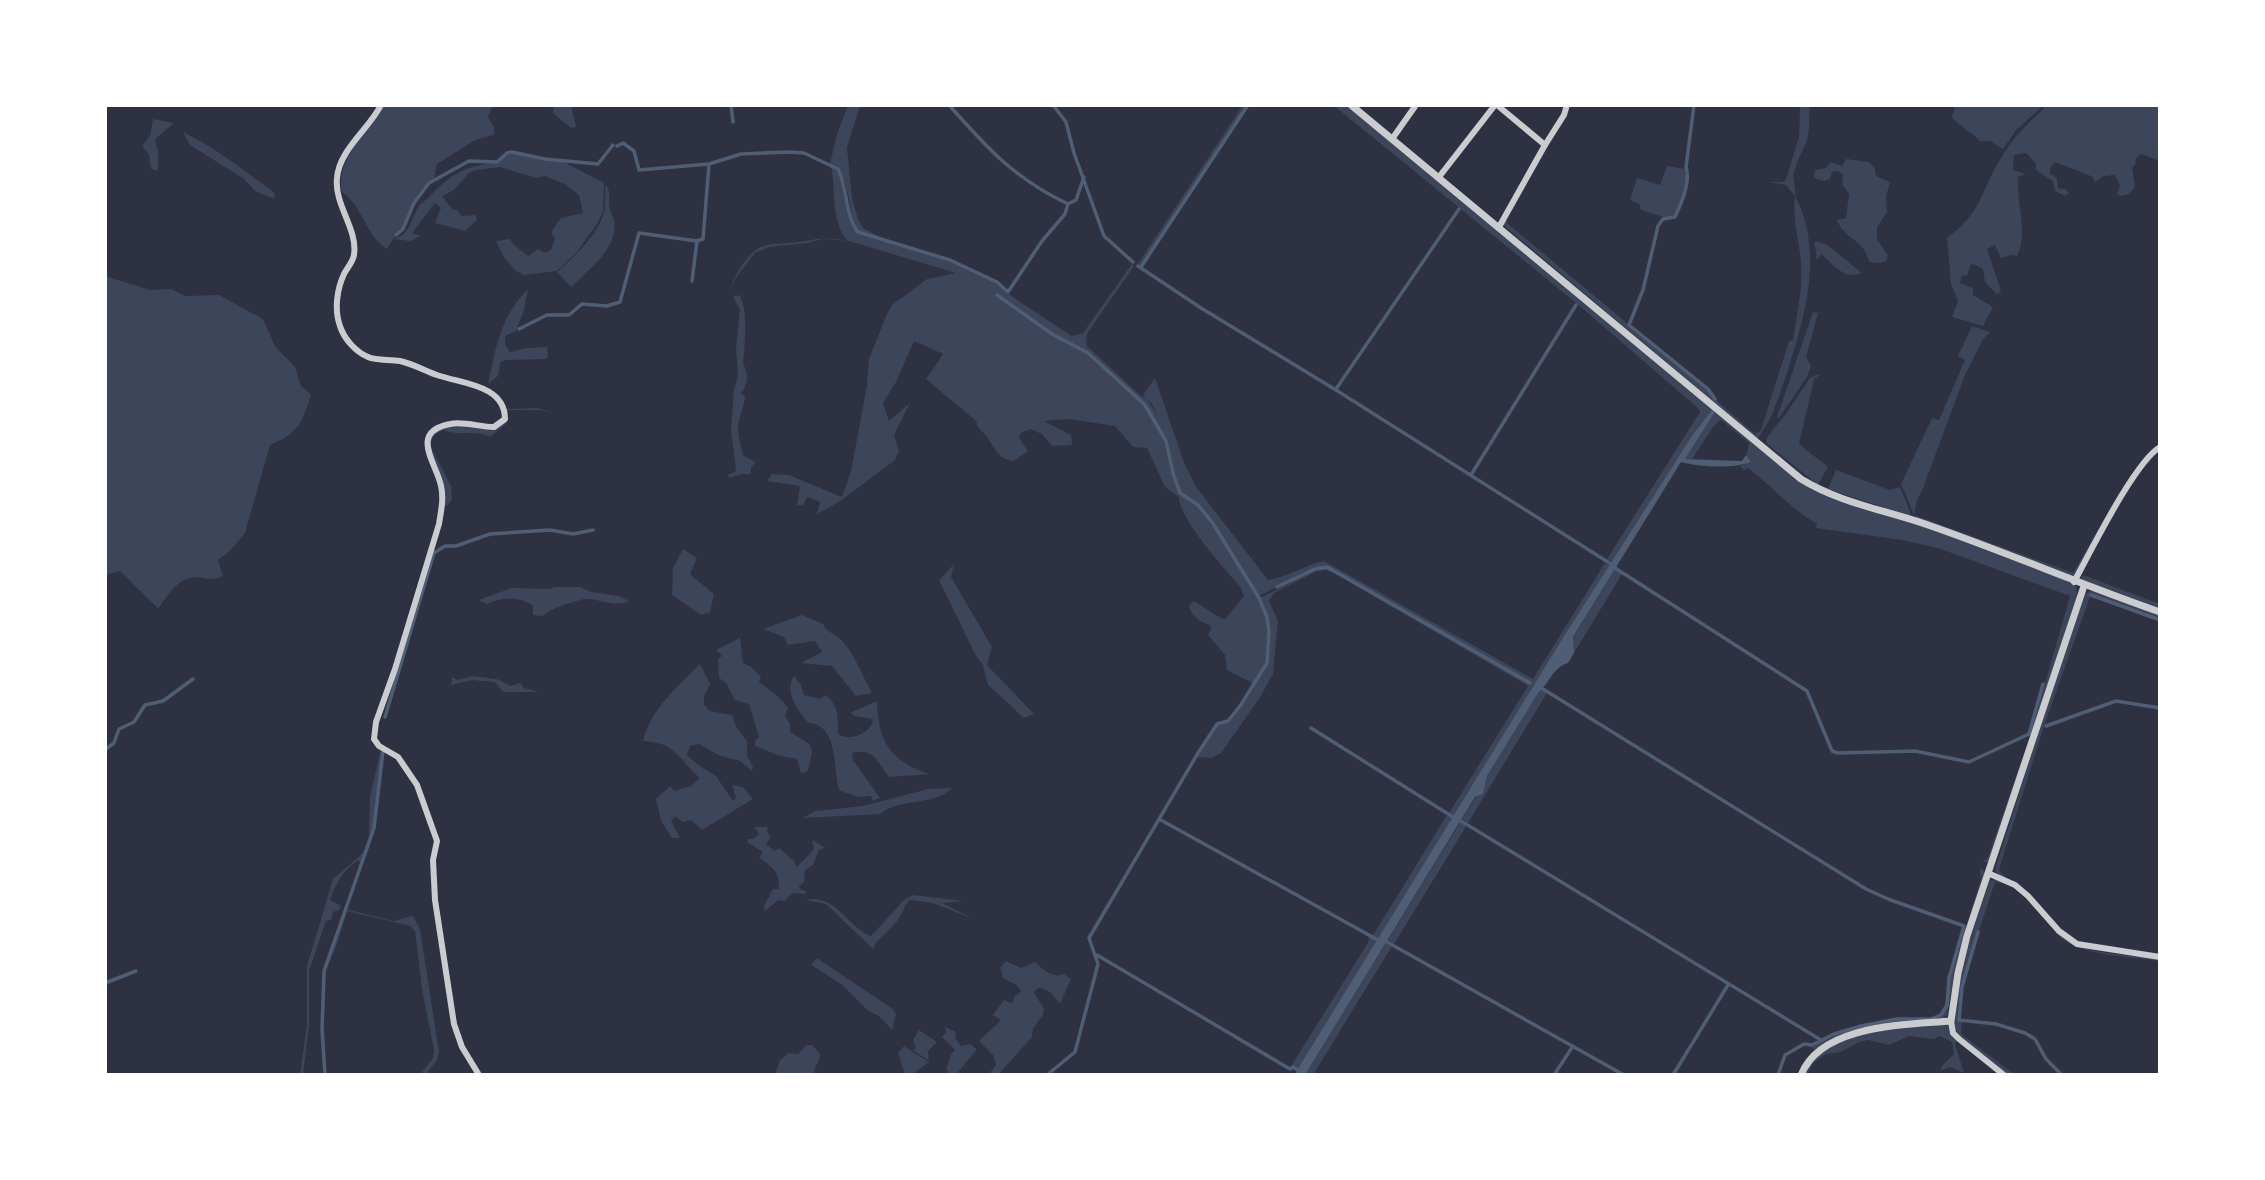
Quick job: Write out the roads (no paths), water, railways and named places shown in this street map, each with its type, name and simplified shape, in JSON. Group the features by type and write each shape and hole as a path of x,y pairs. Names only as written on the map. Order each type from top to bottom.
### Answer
{"street":[{"path":"381,105 351,147 337,178 342,213 353,236 354,257 339,286 337,305 340,326 350,344 371,359 407,363 438,376 486,389 501,401 505,413 505,419 494,427 450,424 430,434 427,442 431,462 441,484 443,502 439,524 396,669 376,722 374,739 379,746 398,757 417,785 437,841 433,860 435,900 452,1013 462,1047 479,1075"},
{"path":"1352,105 1801,479 1822,491 1925,524 2084,586 2160,612"},
{"path":"1392,139 1416,105"},
{"path":"1439,177 1496,105 1545,145"},
{"path":"1499,227 1564,115 1567,105"},
{"path":"2074,582 2150,453 2160,447"},
{"path":"2004,1075 1953,1033 1951,1021 1958,973 1967,936 1990,874 2084,586"},
{"path":"1990,874 2015,885 2059,931 2077,944 2160,957"},
{"path":"1801,1075 1817,1052 1839,1040 1888,1026 1951,1021"}],"waterway":[{"path":"731,105 733,122"},
{"path":"949,105 976,135 1017,173 1068,204"},
{"path":"1053,105 1066,122 1074,153 1104,236 1133,262"},
{"path":"1141,267 1248,105"},
{"path":"1694,105 1685,193 1675,217 1663,219 1658,226 1643,290 1629,325 1708,389 1715,399"},
{"path":"617,146 623,143 634,151 639,170 709,164 741,154 804,153 838,169 851,219 858,232 950,260 997,282 1008,292 1042,241 1065,214 1068,204 1076,200 1084,177"},
{"path":"396,235 403,229 414,203 429,183 469,161 497,162 512,152 545,159 598,164 613,145"},
{"path":"519,329 547,315 569,315 582,304 607,306 620,302 639,233 697,241 703,239 709,164"},
{"path":"1336,389 1459,209"},
{"path":"692,281 697,241"},
{"path":"1138,266 1611,564"},
{"path":"997,295 1052,334 1088,353 1145,405 1166,441 1180,493 1198,505 1212,522 1259,598 1267,617 1269,632 1267,663 1240,706 1228,721 1217,724 1198,753 1089,938 1098,964 1075,1052 1047,1075"},
{"path":"1471,475 1576,305"},
{"path":"385,717 434,553 445,546 456,546 490,534 550,530 573,534 593,530"},
{"path":"1277,587 1315,569 1327,567 1530,683"},
{"path":"1615,568 1807,691 1832,751 1838,753 1915,751 1969,762 2029,734 2043,684"},
{"path":"2091,595 2160,620"},
{"path":"105,752 114,743 119,729 134,722 145,705 163,701 193,679"},
{"path":"1543,689 1866,889 1964,926 1949,978 1947,1005 1941,1015 1931,1019 1897,1019 1861,1026 1834,1034 1812,1045 1804,1044 1785,1055 1778,1075"},
{"path":"2046,726 2116,701 2160,708"},
{"path":"1311,728 1453,817"},
{"path":"325,1075 322,1030 324,971 374,828 383,751"},
{"path":"1159,819 1378,940"},
{"path":"1461,821 1821,1040"},
{"path":"1978,932 1962,987 1959,1020 1996,1024 2025,1033 2035,1039 2046,1059 2062,1075"},
{"path":"1387,942 1624,1075"},
{"path":"1097,955 1290,1069 1293,1067 1298,1070"},
{"path":"105,983 136,971"},
{"path":"1673,1075 1728,985"},
{"path":"1554,1075 1573,1046"}]}
